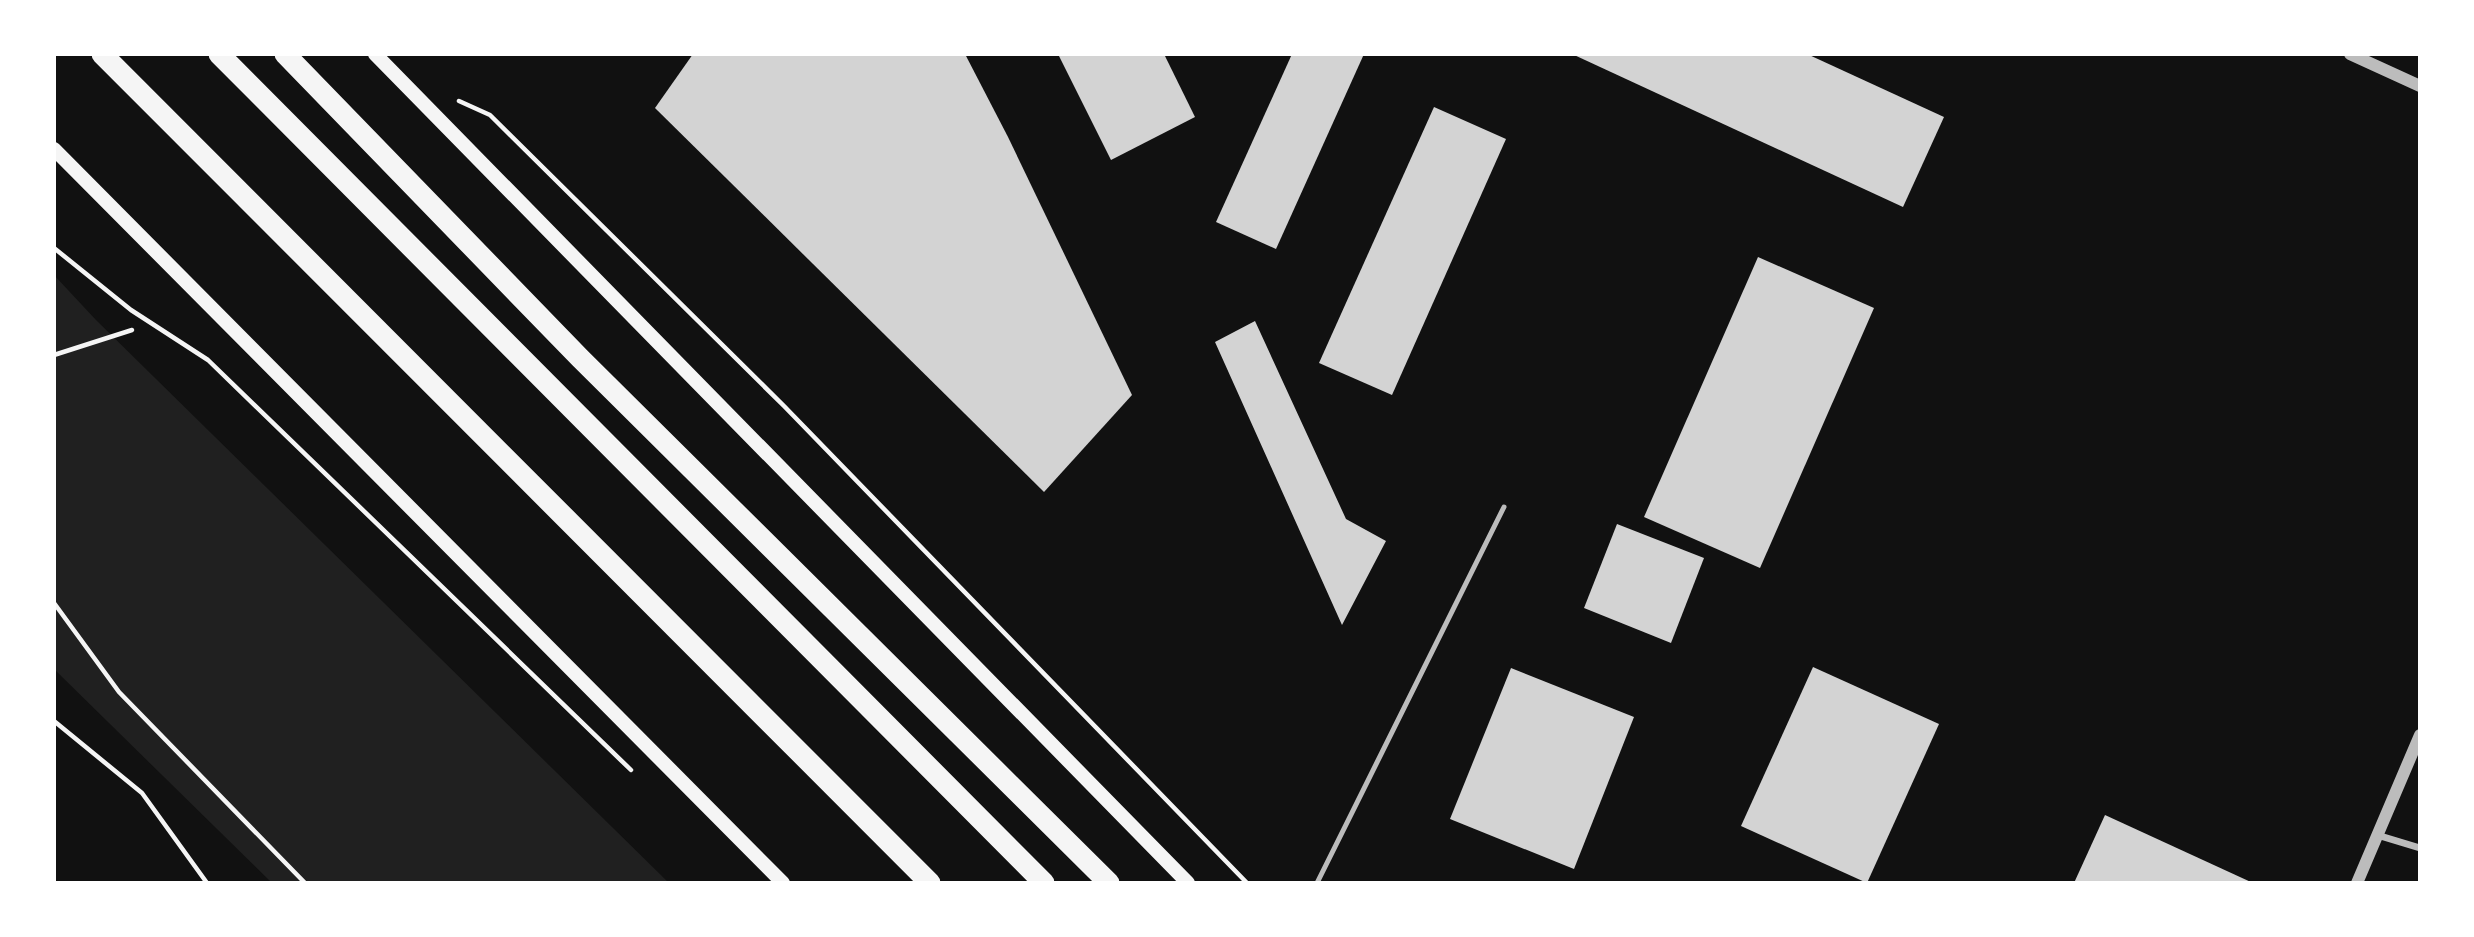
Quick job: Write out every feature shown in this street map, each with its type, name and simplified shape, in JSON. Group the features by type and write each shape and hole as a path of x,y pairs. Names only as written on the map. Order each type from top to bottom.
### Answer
{"highway":[{"path":"102,54 930,883"},
{"path":"219,54 1044,883"},
{"path":"285,54 580,358 1109,883"}],"main road":[{"path":"375,54 1188,883"},
{"path":"54,149 783,883"}],"street":[{"path":"2350,54 2420,86"},
{"path":"2357,883 2420,735"},
{"path":"2376,835 2420,848"}],"lane":[{"path":"1317,883 1504,507"}],"path":[{"path":"450,96 489,115 765,386 1247,883"},
{"path":"54,248 131,310 208,360 638,777"},
{"path":"54,355 132,330"},
{"path":"54,603 119,691 305,883"},
{"path":"54,721 142,793 207,883"}],"shaded area":[{"path":"54,275 96,320 669,883 272,883 54,669"}],"building":[{"path":"693,54 965,54 1008,137 1132,395 1044,492 655,108"},
{"path":"1058,54 1164,54 1195,117 1111,160"},
{"path":"1292,54 1364,54 1276,249 1216,222"},
{"path":"1572,54 1807,54 1944,117 1903,207"},
{"path":"1434,107 1506,139 1392,395 1319,363"},
{"path":"1758,257 1874,308 1760,568 1644,517"},
{"path":"1255,321 1346,519 1386,541 1342,625 1215,342"},
{"path":"1617,524 1704,558 1671,643 1584,608"},
{"path":"1813,667 1939,724 1867,883 1741,826"},
{"path":"1511,668 1634,717 1574,869 1450,819"},
{"path":"2105,815 2253,883 2074,883"}]}
